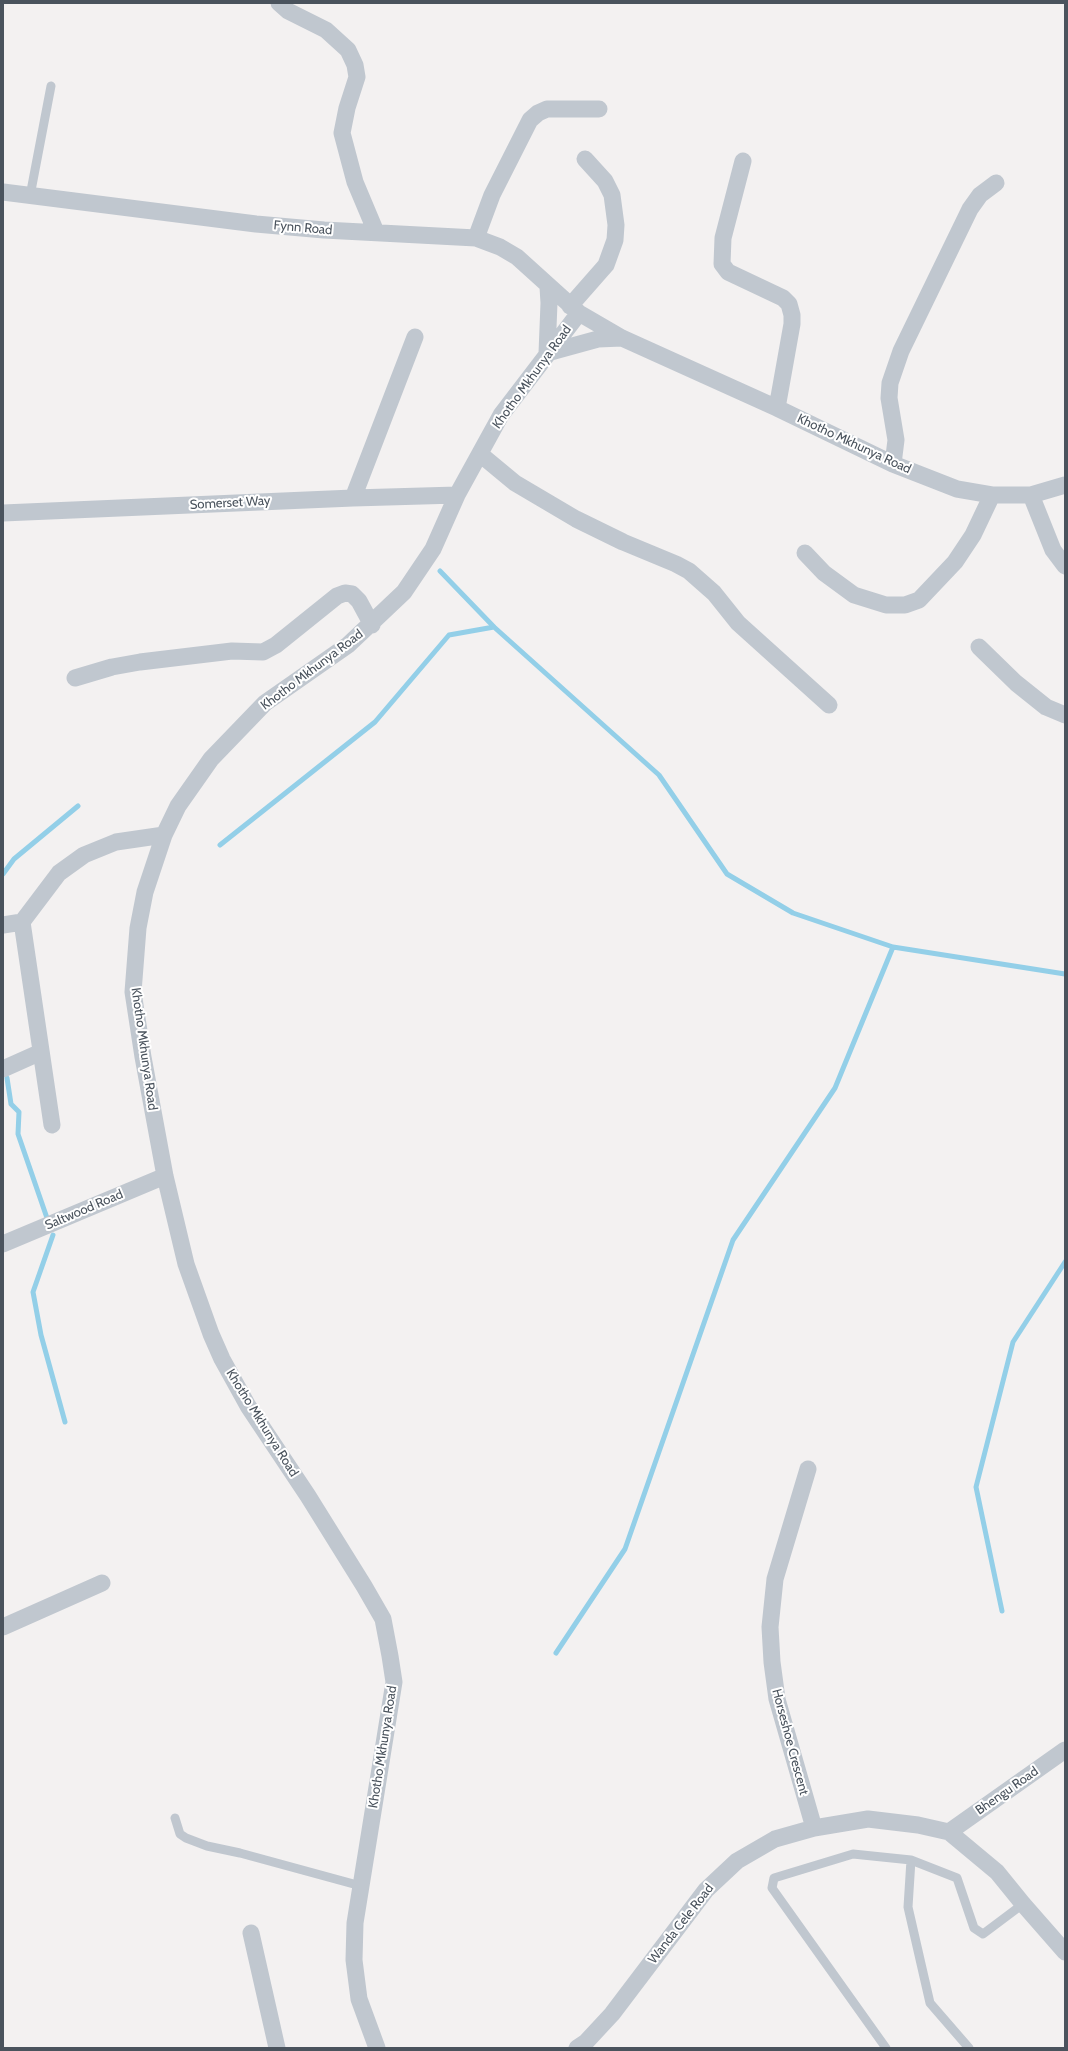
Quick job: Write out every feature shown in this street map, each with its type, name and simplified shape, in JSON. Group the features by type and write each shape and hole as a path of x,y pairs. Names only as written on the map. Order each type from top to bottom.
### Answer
{"street":[{"path":"279,3 294,14 326,30 348,50 355,65 357,77 347,108 342,133 355,182 376,232"},
{"path":"476,238 492,195 530,120 538,113 547,109 599,109"},
{"path":"575,309 606,265 615,240 616,225 612,195 605,181 585,159"},
{"path":"743,161 723,238 722,264 728,272 783,298 789,304 792,315 792,324 776,408"},
{"path":"893,464 896,440 889,398 890,383 901,351 970,209 980,195 996,183"},
{"name":"Fynn Road","path":"3,192 256,224 476,238 500,247 517,258 548,287 575,309"},
{"path":"548,287 549,303 547,353 598,339 622,338"},
{"name":"Khotho Mkhunya Road","path":"377,2048 359,1999 354,1960 355,1923 394,1682 382,1619 308,1496 248,1406 222,1359 211,1334 186,1264 165,1176 143,1057 134,992 141,914 153,865 164,835 178,806 211,759 265,703 348,645 372,624 404,592 433,549 457,495 501,415 547,353 575,309 622,338 776,408 893,464 957,489 992,495 1031,495 1065,485"},
{"path":"353,498 415,337"},
{"path":"480,454 516,482 576,519 623,542 689,571 714,593 738,623 830,705"},
{"name":"Somerset Way","path":"3,513 457,495"},
{"path":"805,553 824,573 854,595 886,605 905,605 919,600 955,562 973,535 992,495"},
{"path":"1031,495 1053,550 1065,566"},
{"path":"75,678 112,667 140,662 232,651 263,652 276,645 337,596 345,593 352,594 359,601 372,624"},
{"path":"979,647 1016,683 1046,707 1065,716"},
{"path":"3,925 22,922 59,873 84,855 116,842 164,835"},
{"path":"22,922 52,1125"},
{"path":"3,1069 41,1052"},
{"name":"Saltwood Road","path":"3,1244 165,1176"},
{"name":"Horseshoe Crescent","path":"808,1469 775,1579 770,1627 772,1662 777,1699 814,1828"},
{"path":"3,1627 102,1583"},
{"name":"Bhengu Road","path":"949,1832 1065,1750"},
{"name":"Wanda Cele Road","path":"577,2048 586,2042 612,2014 706,1890 737,1861 768,1843 814,1828 868,1819 918,1825 949,1832 997,1872 1065,1952"},
{"path":"251,1933 277,2048"}],"lane":[{"path":"30,196 51,86"},
{"path":"175,1818 180,1834 186,1838 207,1846 240,1853 361,1886"},
{"path":"886,2048 772,1888 774,1878 852,1854 911,1860 957,1878 974,1928 983,1934 1023,1904"},
{"path":"911,1860 908,1907 930,2003 969,2048"}],"waterway":[{"path":"440,571 494,627 659,775 727,874 793,913 893,947 1065,974"},
{"path":"220,845 375,722 449,635 494,627"},
{"path":"3,874 14,859 78,806"},
{"path":"556,1653 625,1549 733,1240 835,1088 893,947"},
{"path":"7,1078 11,1104 19,1112 18,1134 47,1218"},
{"path":"53,1235 33,1292 41,1335 65,1422"},
{"path":"1002,1611 976,1487 1013,1342 1065,1262"}]}
